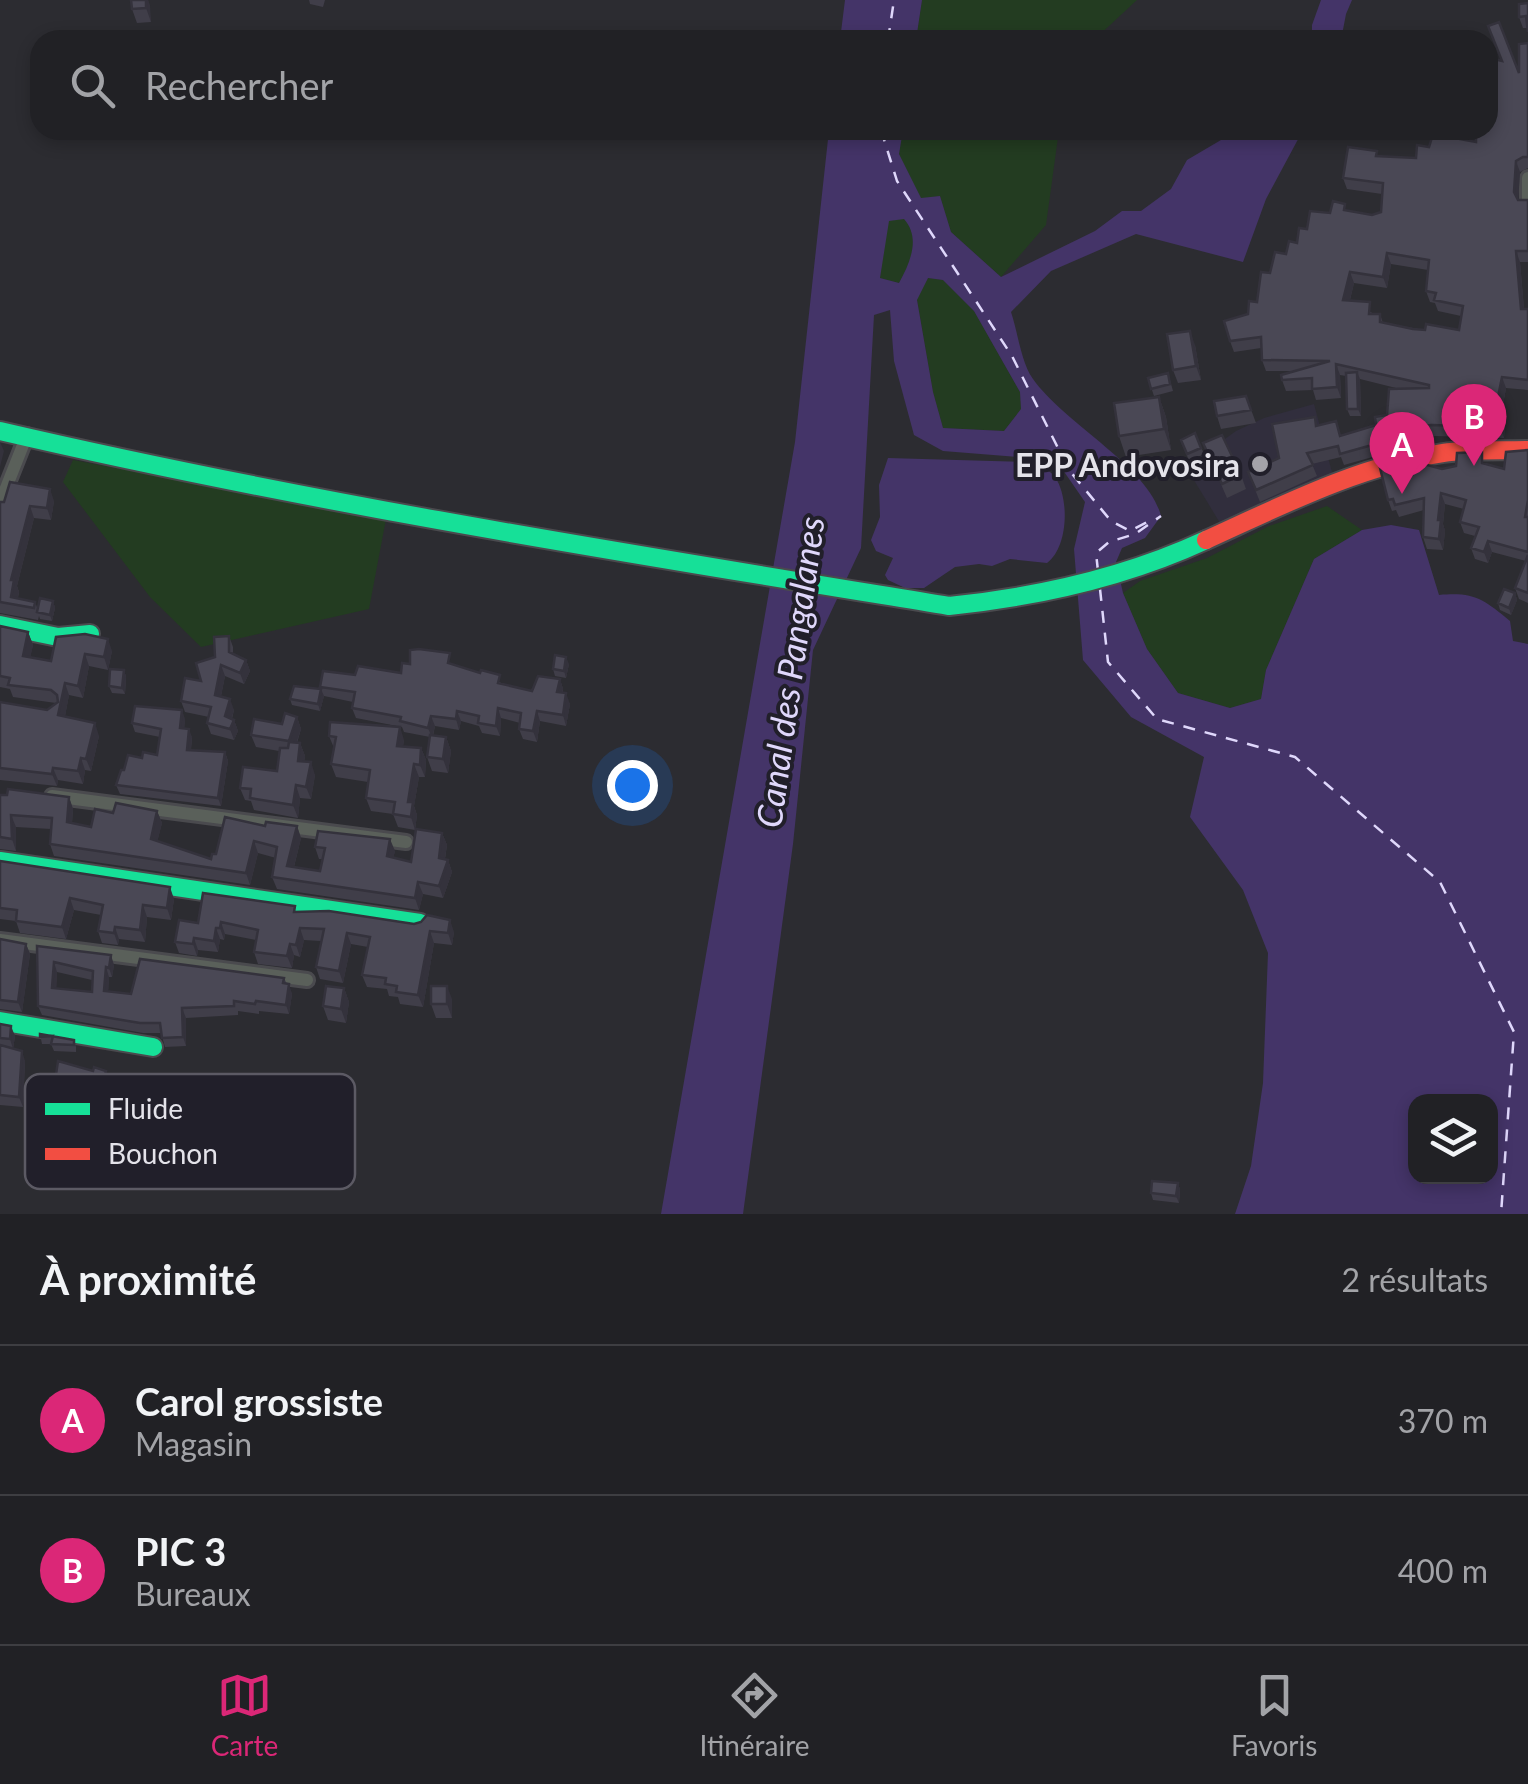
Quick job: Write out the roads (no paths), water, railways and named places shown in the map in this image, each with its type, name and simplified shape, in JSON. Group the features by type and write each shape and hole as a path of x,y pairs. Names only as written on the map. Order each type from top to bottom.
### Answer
{"street":[{"path":"1528,178 1528,203"},
{"path":"0,431 140,464 402,516 950,606 990,603 1131,569 1334,482 1443,453 1528,450"},
{"path":"0,503 27,435"},
{"path":"0,626 58,637 90,634"},
{"path":"40,794 406,842"},
{"path":"0,861 420,923"},
{"path":"0,940 307,980"},
{"path":"0,1022 154,1047"}],"water":[{"path":"845,0 922,0 918,30 841,30"},
{"path":"1321,0 1352,0 1343,30 1312,30"},
{"name":"Canal des Pangalanes","path":"828,140 901,140 899,154 921,198 940,196 951,232 1001,277 1095,231 1122,211 1141,211 1171,189 1187,160 1221,140 1298,140 1266,199 1243,262 1136,234 1051,271 1011,312 1033,379 1140,480 1161,516 1145,538 1122,548 1116,562 1123,593 1147,649 1178,693 1230,708 1261,699 1266,670 1314,559 1362,530 1391,525 1419,530 1439,595 1470,596 1485,602 1510,621 1513,641 1528,644 1528,1214 1235,1214 1251,1166 1263,1083 1268,953 1243,890 1190,817 1204,757 1131,717 1083,660 1074,549 1085,502 1056,460 943,451 914,435 894,361 890,310 874,315 861,548 813,650 793,844 743,1214 661,1214 795,442","holes":["904,219 912,234 910,259 899,283 880,278 889,221","928,278 943,280 974,311 1020,392 1021,409 1004,431 943,428 917,300"]},
{"path":"888,458 1026,462 1049,471 1060,486 1065,510 1063,535 1054,556 1047,563 1010,559 992,566 955,567 924,588 905,588 888,580 885,575 893,558 876,551 871,540 880,517 879,485"}],"place":[{"name":"EPP Andovosira","path":"1260,464"},
{"name":"PIC 3","path":"1474,466"},
{"name":"Carol grossiste","path":"1402,494"}]}
